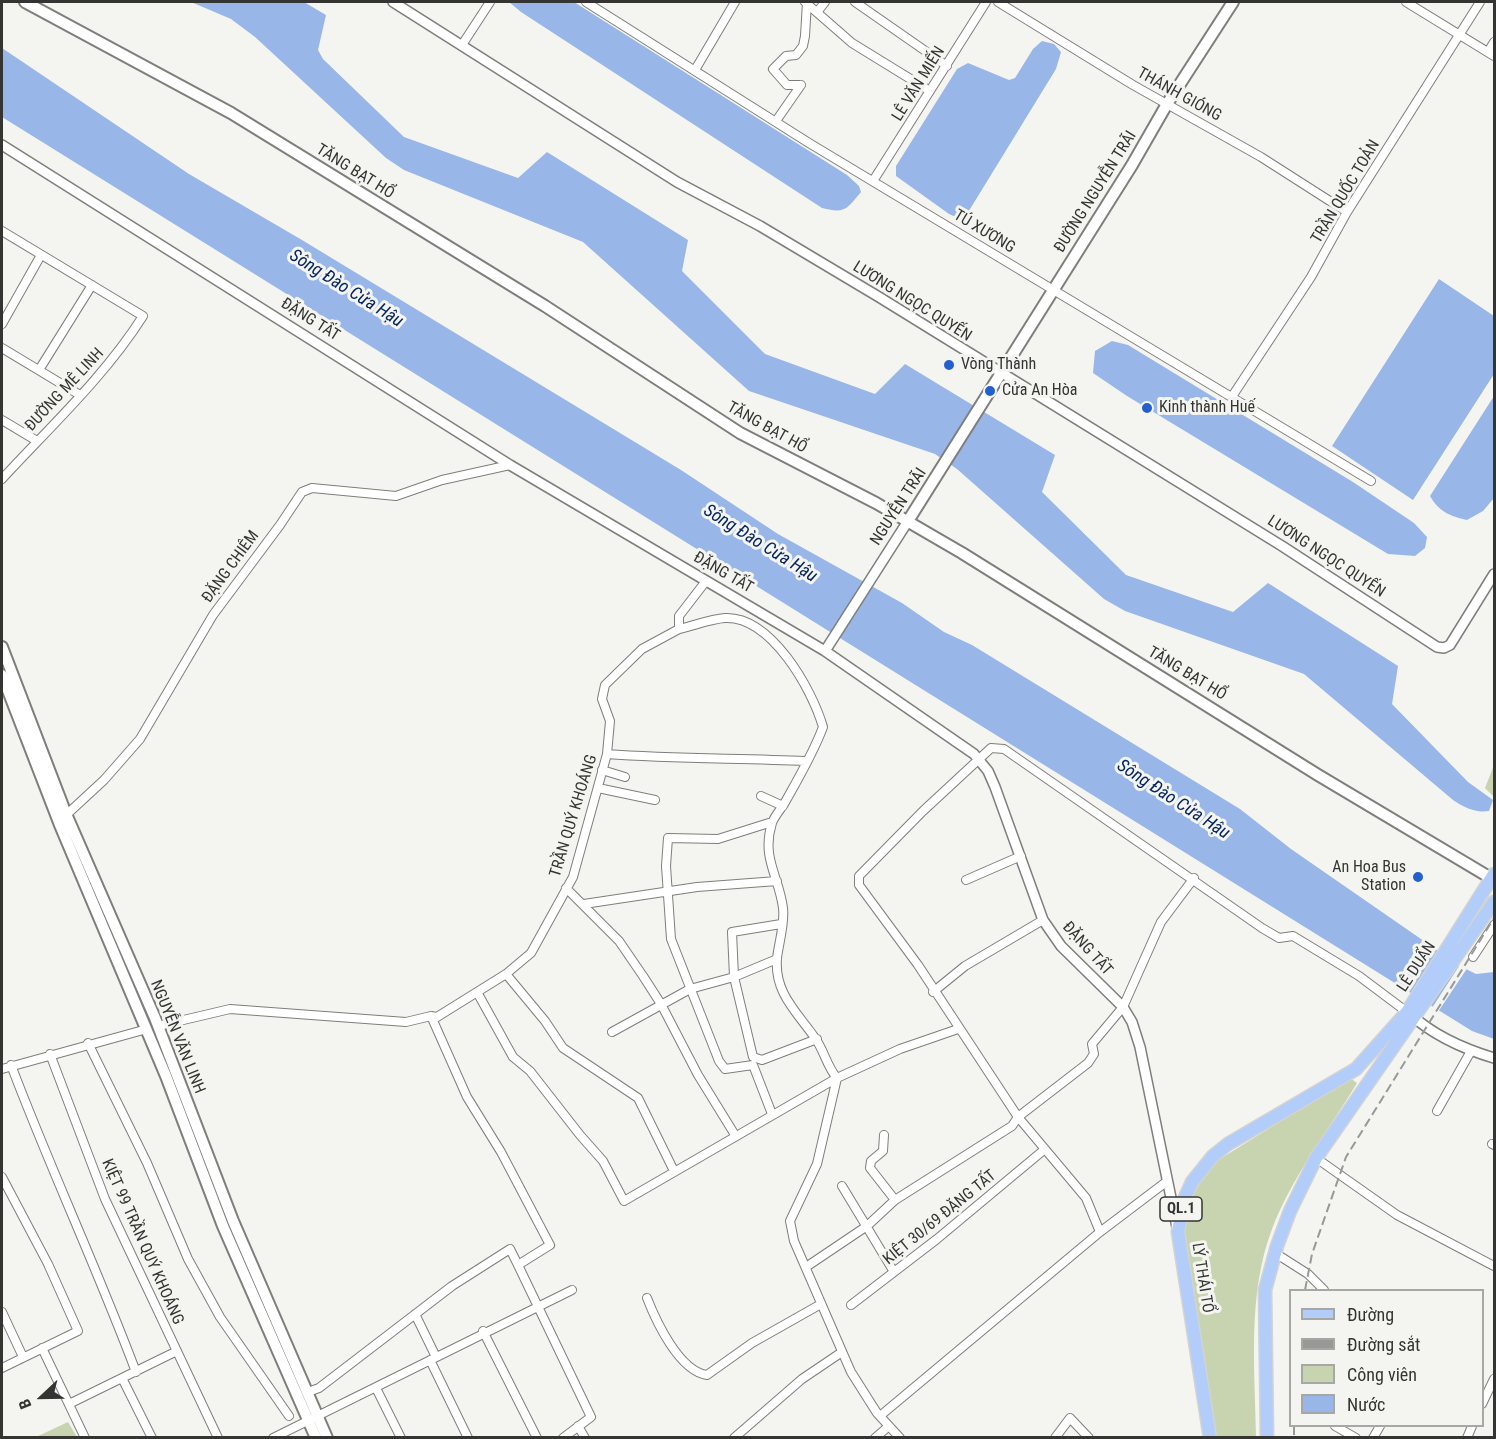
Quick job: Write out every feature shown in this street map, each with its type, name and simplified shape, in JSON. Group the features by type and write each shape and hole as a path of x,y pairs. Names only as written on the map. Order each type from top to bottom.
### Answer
{"main road":[{"name":"TĂNG BẠT HỔ","path":"25,2 231,113 545,306 740,433 908,521 1195,696 1318,775 1493,878"},
{"name":"ĐƯỜNG NGUYỄN TRÃI","path":"979,409 1132,165 1167,104 1233,2"},
{"name":"NGUYỄN TRÃI","path":"908,521 979,409"},
{"name":"NGUYỄN VĂN LINH","path":"2,647 228,1224 313,1417 327,1437"},
{"name":"NGUYỄN VĂN LINH","path":"2,675 59,827 152,1028"},
{"name":"LÊ DUẨN","path":"1455,950 1493,878"},
{"name":"LÊ DUẨN","path":"1368,1081 1455,950 1494,902"},
{"name":"LÊ DUẨN","path":"1356,1069 1413,1013"},
{"path":"1356,1069 1368,1081"},
{"name":"LÝ THÁI TỔ","path":"1210,1437 1178,1232 1183,1202 1200,1168 1228,1143 1356,1069"},
{"name":"QL.1","path":"1267,1437 1265,1290 1275,1253 1290,1211 1316,1158 1368,1081"},
{"name":"NGUYỄN VĂN LINH","path":"228,1224 308,1392 316,1437"}],"street":[{"name":"LƯƠNG NGỌC QUYẾN","path":"393,2 677,182 760,226 1282,546 1437,647 1444,648 1450,645 1494,574"},
{"path":"462,45 490,2"},
{"name":"TÚ XƯƠNG","path":"586,2 873,181 1233,395 1371,481"},
{"path":"695,70 735,2"},
{"path":"806,2 852,43 930,91"},
{"path":"776,121 801,85 787,85 773,69 786,56 796,55 803,46 806,2"},
{"path":"818,11 825,2"},
{"path":"855,2 947,66"},
{"name":"LÊ VĂN MIẾN","path":"873,181 986,2"},
{"name":"THÁNH GIÓNG","path":"998,2 1167,104 1261,157 1347,212"},
{"path":"1406,2 1491,54 1494,42"},
{"name":"TRẦN QUỐC TOẢN","path":"1233,395 1311,277 1347,212 1480,2"},
{"name":"ĐẶNG TẤT","path":"2,145 510,465 825,651 979,760 992,779 1043,920 1061,946 1123,1007 1140,1047 1178,1232"},
{"path":"2,231 92,285 39,370"},
{"path":"2,324 41,255"},
{"name":"ĐƯỜNG MÊ LINH","path":"2,479 126,344 143,316 92,285"},
{"path":"2,348 80,394"},
{"path":"2,420 37,441"},
{"name":"ĐẶNG CHIÊM","path":"59,827 66,814 104,780 140,739 213,615 302,492 312,488 323,488 396,496 442,480 510,465"},
{"name":"NGUYỄN TRÃI","path":"825,651 908,521"},
{"path":"679,629 679,616 705,580"},
{"name":"TRẦN QUÝ KHOÁNG","path":"2,1069 88,1043 230,1009 406,1022 431,1016 436,1017 506,974 531,954 573,877 608,754 610,721 602,699 605,685 642,649 679,629 726,618 747,624 773,640 790,660 811,696 823,727 814,752 806,761 783,806 772,822"},
{"path":"1100,1232 1086,1198 1018,1117 933,992 918,965 862,891 859,876 923,811 991,748 1004,749 1194,878 1262,928 1279,938 1293,936 1359,976 1471,1051 1494,1058"},
{"path":"608,754 684,759 712,757 806,761"},
{"path":"602,770 625,777"},
{"path":"598,788 655,800"},
{"path":"761,796 783,806"},
{"path":"817,1039 762,1060 725,1069 719,1061 671,939 666,866 668,838 718,839 772,822 768,860 777,881 783,910 777,959 785,1000 817,1039 837,1078 817,1164 790,1221 792,1236 850,1372 880,1416 900,1437"},
{"path":"966,880 1021,856"},
{"path":"806,1267 867,1226 895,1200 1012,1126 1018,1117 1088,1063 1094,1054 1092,1044 1123,1007 1161,922 1194,878"},
{"path":"584,904 668,892 777,881"},
{"path":"566,888 619,941 661,1004 698,1075 735,1135"},
{"path":"933,992 964,966 1043,920"},
{"path":"772,1114 753,1061 734,977 732,933 781,924"},
{"path":"1473,957 1494,925"},
{"path":"612,1032 690,989 734,977 777,959"},
{"path":"506,974 545,1020 563,1048 638,1098 674,1171"},
{"path":"477,992 500,1038 513,1057 531,1071 603,1161 624,1201 837,1078 900,1049 958,1029"},
{"path":"431,1016 467,1097 501,1152 550,1245 518,1265"},
{"path":"88,1043 147,1163 183,1249 219,1317 289,1416"},
{"path":"1437,1111 1471,1051"},
{"name":"KIỆT 99 TRẦN QUÝ KHOÁNG","path":"50,1054 105,1199 218,1437"},
{"path":"11,1065 51,1170 112,1309 136,1372"},
{"path":"884,1136 884,1149 871,1161 870,1168 895,1200"},
{"name":"KIỆT 30/69 ĐẶNG TẤT","path":"851,1305 1046,1149"},
{"path":"1316,1158 1397,1215 1494,1266"},
{"path":"2,1177 48,1264 78,1331 2,1368"},
{"path":"880,1416 1100,1232 1166,1182"},
{"path":"842,1186 894,1272"},
{"path":"308,1392 319,1388 415,1314 510,1249 591,1417 563,1437"},
{"path":"1275,1253 1308,1274 1323,1289"},
{"path":"273,1437 376,1388 483,1331 572,1290"},
{"path":"647,1298 667,1342 699,1373 707,1375 752,1343 822,1304"},
{"path":"2,1312 23,1357"},
{"path":"415,1314 468,1437"},
{"path":"483,1331 537,1437"},
{"path":"42,1348 85,1437"},
{"path":"69,1404 177,1351"},
{"path":"734,1437 802,1379 842,1352"},
{"path":"122,1378 152,1437"},
{"path":"1484,1398 1494,1379"},
{"path":"376,1388 401,1437"},
{"path":"1055,1437 1070,1418 1089,1437"},
{"path":"578,1426 585,1437"},
{"path":"875,1437 889,1426"},
{"path":"1338,1427 1356,1437"}],"green space":[{"path":"1494,765 1494,797 1485,788"},
{"path":"1350,1078 1357,1083 1290,1191 1272,1229 1264,1254 1254,1332 1256,1437 1214,1438 1184,1238 1190,1205 1199,1185 1220,1159"},
{"path":"68,1422 77,1437 36,1437"}],"water":[{"path":"191,2 304,2 326,15 318,50 323,59 404,137 518,178 547,152 688,240 682,271 765,354 875,394 905,364 1055,455 1042,492 1126,575 1233,612 1268,583 1398,666 1392,704 1468,782 1493,800 1489,811 1470,809 1453,800 1304,674 1125,611 1104,599 957,469 935,454 749,391 583,242 404,170 386,158 255,37 231,19"},
{"path":"509,2 574,2 847,175 859,186 861,192 845,209 822,208"},
{"path":"1042,41 1054,44 1061,52 1056,69 967,214 958,218 949,214 896,176 896,166 957,69 968,63 1009,80 1015,78 1033,49"},
{"name":"Sông Đào Cửa Hậu","path":"2,48 189,174 681,470 778,534 902,603 944,632 972,645 1240,809 1291,849 1460,966 1476,974 1494,972 1494,1039 1472,1031 2,117"},
{"path":"1439,279 1494,316 1494,374 1413,500 1332,446"},
{"path":"1112,341 1128,345 1353,482 1414,523 1427,537 1425,548 1415,556 1388,554 1127,396 1093,373 1095,351"},
{"path":"1494,396 1494,498 1483,511 1467,520 1455,517 1437,506 1430,496"}],"pier":[{"path":"1461,963 1468,967 1438,1012 1432,1008"}],"railway":[{"path":"1305,1289 1312,1254 1346,1157 1494,918"},
{"path":"1294,1427 1294,1438"}],"place":[{"name":"Vòng Thành","path":"949,365"},
{"name":"Cửa An Hòa","path":"990,391"},
{"name":"Kinh thành Huế","path":"1147,408"},
{"name":"An Hoa Bus Station","path":"1418,877"}]}
